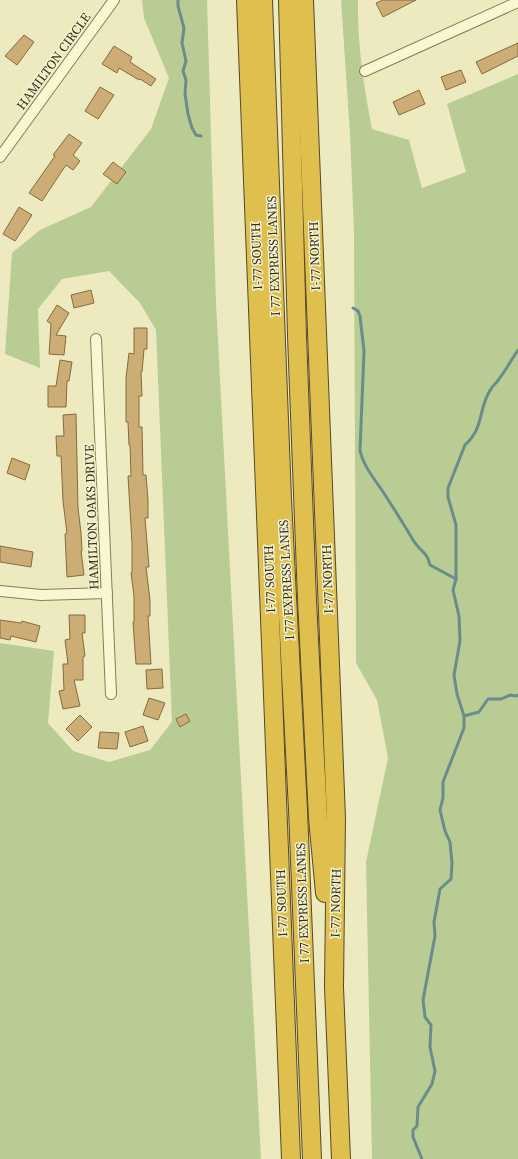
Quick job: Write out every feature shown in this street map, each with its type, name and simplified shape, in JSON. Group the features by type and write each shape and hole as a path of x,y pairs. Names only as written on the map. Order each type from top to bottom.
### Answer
{"highway":[{"name":"I-77 SOUTH","path":"246,0 291,1159"},
{"name":"I 77 EXPRESS LANES","path":"263,0 282,499 298,810 312,1159"},
{"name":"I 77 EXPRESS LANES","path":"288,0 297,336 307,600 318,818 334,987"},
{"name":"I-77 NORTH","path":"304,0 336,818 334,987 341,1159"}],"street":[{"name":"HAMILTON CIRCLE","path":"0,157 114,0"},
{"path":"365,70 518,2"},
{"name":"HAMILTON OAKS DRIVE","path":"96,338 111,694"},
{"path":"0,591 41,595 107,594"}],"green space":[{"path":"142,0 207,0 216,303 261,1159 0,1159 0,643 54,651 48,723 73,751 109,762 150,750 172,722 156,330 140,303 109,271 62,279 38,309 40,368 5,354 12,253 40,230 91,207 151,129 169,78 144,18"},
{"path":"341,0 358,0 362,65 372,129 409,140 422,188 466,172 447,104 518,74 518,1159 372,1159 366,862 388,758 377,700 356,663 354,232 350,134"}],"building":[{"path":"383,0 416,0 383,17 376,3"},
{"path":"24,35 34,42 17,65 5,56"},
{"path":"518,43 518,56 482,74 476,62"},
{"path":"114,46 132,57 130,62 156,79 151,86 119,68 117,73 102,64"},
{"path":"461,70 466,82 446,90 441,77"},
{"path":"100,87 114,95 98,119 85,111"},
{"path":"419,90 425,104 399,115 393,102"},
{"path":"69,134 82,143 73,155 80,161 73,170 66,165 42,201 29,193 55,156 53,155"},
{"path":"113,162 126,172 117,184 103,174"},
{"path":"19,207 32,215 15,241 3,234"},
{"path":"91,290 94,303 74,308 71,295"},
{"path":"57,305 69,313 56,335 66,336 64,355 49,354 51,324 47,321"},
{"path":"134,328 147,328 147,349 144,349 141,372 142,396 139,396 139,427 142,427 143,475 146,475 148,500 148,518 145,518 149,567 146,567 150,600 150,616 148,616 151,664 136,664 133,622 134,596 131,573 132,543 128,476 131,476 128,422 126,422 126,378 129,353 134,354"},
{"path":"60,360 72,362 69,381 67,381 66,407 48,407 48,386 56,386"},
{"path":"76,414 78,508 84,575 67,577 65,534 67,533 63,501 61,456 57,456 56,436 64,436 63,415"},
{"path":"12,458 30,465 25,480 7,473"},
{"path":"0,546 33,552 31,567 0,562"},
{"path":"69,615 85,615 85,633 82,633 85,656 83,657 83,680 74,680 80,706 63,709 59,691 64,690 63,664 68,664 65,640 70,639"},
{"path":"0,620 21,623 22,621 40,626 36,642 11,636 10,640 0,638"},
{"path":"162,669 163,688 147,689 146,670"},
{"path":"149,698 165,703 158,720 143,715"},
{"path":"186,714 190,721 180,727 176,719"},
{"path":"80,715 92,727 78,741 66,729"},
{"path":"143,726 148,741 130,747 125,732"},
{"path":"100,732 119,733 117,749 98,748"}],"waterway":[{"path":"178,0 178,6 184,28 182,43 186,61 183,71 186,80 185,94 188,114 192,128 196,135 201,136"},
{"path":"353,308 358,311 360,316 364,351 360,450 364,463 413,540 429,560 430,565 456,579"},
{"path":"422,1159 413,1137 413,1130 417,1126 418,1107 432,1084 435,1071 430,1047 431,1025 425,1017 423,1000 435,936 434,922 440,889 451,879 452,863 450,842 445,831 440,810 443,798 443,782 464,728 464,716 457,694 454,675 460,641 459,616 453,590 456,579 456,525 448,497 448,488 465,445 476,431 479,424 487,396 518,350"},
{"path":"464,716 479,712 488,699 501,699 510,695 518,695"}]}
